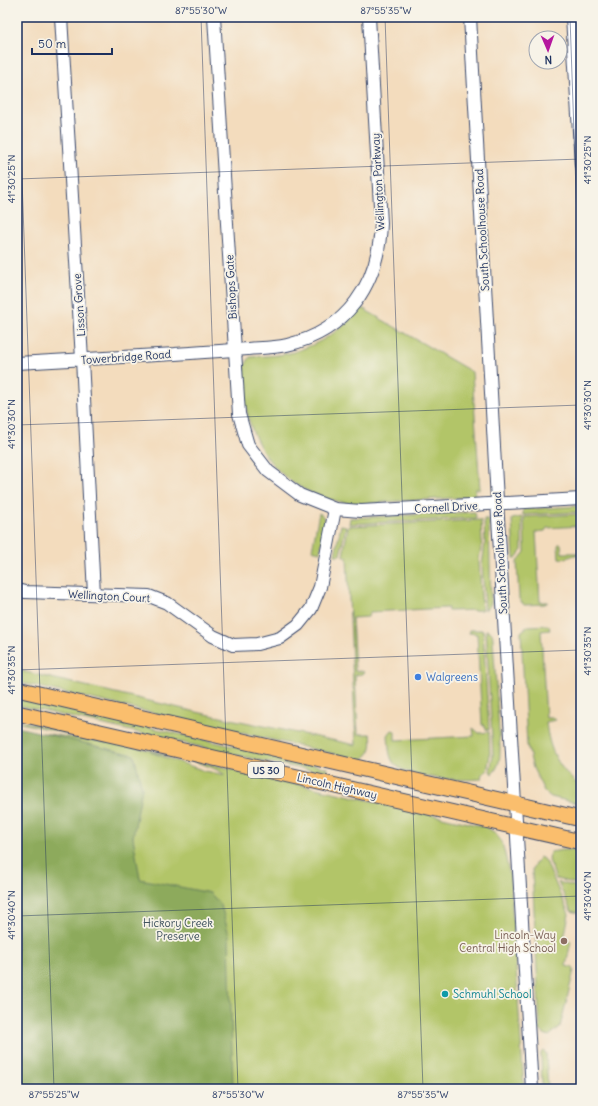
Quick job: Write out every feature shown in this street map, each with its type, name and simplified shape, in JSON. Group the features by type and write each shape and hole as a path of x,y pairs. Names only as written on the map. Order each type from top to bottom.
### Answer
{"main road":[{"name":"Lincoln Highway","path":"17,689 515,804"},
{"name":"Lincoln Highway","path":"17,713 516,827"},
{"name":"US 30","path":"515,804 581,819"},
{"name":"US 30","path":"516,827 581,842"}],"street":[{"name":"Lisson Grove","path":"61,17 82,359 94,594"},
{"name":"Bishops Gate","path":"214,17 239,414 248,445 268,471 300,496 335,509"},
{"name":"Wellington Parkway","path":"235,350 286,345 301,341 320,333 347,313 362,293 374,269 378,253 381,223 369,17"},
{"name":"South Schoolhouse Road","path":"470,17 532,1089"},
{"path":"572,17 581,166"},
{"name":"Towerbridge Road","path":"17,363 235,350"},
{"name":"Cornell Drive","path":"335,509 361,511 581,499"},
{"name":"Wellington Court","path":"17,590 25,592 149,596 167,603 213,636 233,644 257,644 280,638 298,626 311,609 320,587 335,509"}],"green space":[{"path":"362,308 472,372 480,489 475,489 475,497 360,504 329,499 296,485 282,474 260,447 252,430 245,401 244,367 250,357 290,353 321,341 338,330"},
{"path":"581,506 581,512 523,515 523,509"},
{"path":"475,512 476,518 349,524 350,518"},
{"path":"319,513 323,516 325,525 320,552 312,550"},
{"path":"581,514 581,526 547,528 545,531 536,532 540,602 548,602 545,604 524,605 519,599 517,562 525,552 524,517"},
{"path":"522,517 522,550 516,558 514,558 512,519"},
{"path":"484,519 488,519 489,522 491,603 485,610 482,565 485,543"},
{"path":"481,520 482,542 479,560 482,610 448,611 448,608 370,612 368,617 352,618 355,671 364,672 363,674 355,675 358,734 370,734 372,739 369,752 361,760 17,682 17,670 201,713 356,745 347,557 343,556 348,526"},
{"path":"341,525 346,526 340,555 335,555"},
{"path":"560,543 562,553 581,554 559,558 558,545"},
{"path":"528,626 549,626 550,630 541,631 546,718 554,718 556,720 546,722 547,732 556,759 573,780 581,787 581,804 551,797 544,791 533,768 527,745 521,632"},
{"path":"469,630 483,630 489,730 486,730 485,725 482,725 477,634 469,633"},
{"path":"486,630 493,635 500,747 500,758 498,765 492,774 490,771 493,756"},
{"path":"17,697 328,768 327,773 272,763 17,705"},
{"name":"Hickory Creek Preserve","path":"17,720 486,827 494,832 502,842 510,876 524,1089 17,1089 17,729 107,743 17,722","holes":["150,752 200,763 218,770 225,775 205,771"]},
{"path":"17,727 134,755 142,788 133,837 140,879 210,893 221,905 229,935 233,1089 17,1089"},
{"path":"473,728 479,733 489,732 490,755 487,771 482,774 481,779 461,780 434,778 399,768 391,759 388,735 392,730 395,731 395,740 474,736"},
{"path":"581,850 581,885 556,879 549,860 550,852"},
{"path":"540,857 546,861 569,914 564,939 571,941 566,966 573,968 574,970 560,1027 549,1036 540,1030 532,870"},
{"path":"558,882 581,888 581,904 579,913 571,911"},
{"path":"543,1051 546,1053 548,1089 542,1089 541,1053"}],"place":[{"name":"Walgreens","path":"418,677"},
{"name":"Lincoln-Way Central High School","path":"564,941"},
{"name":"Schmuhl School","path":"445,994"}]}
